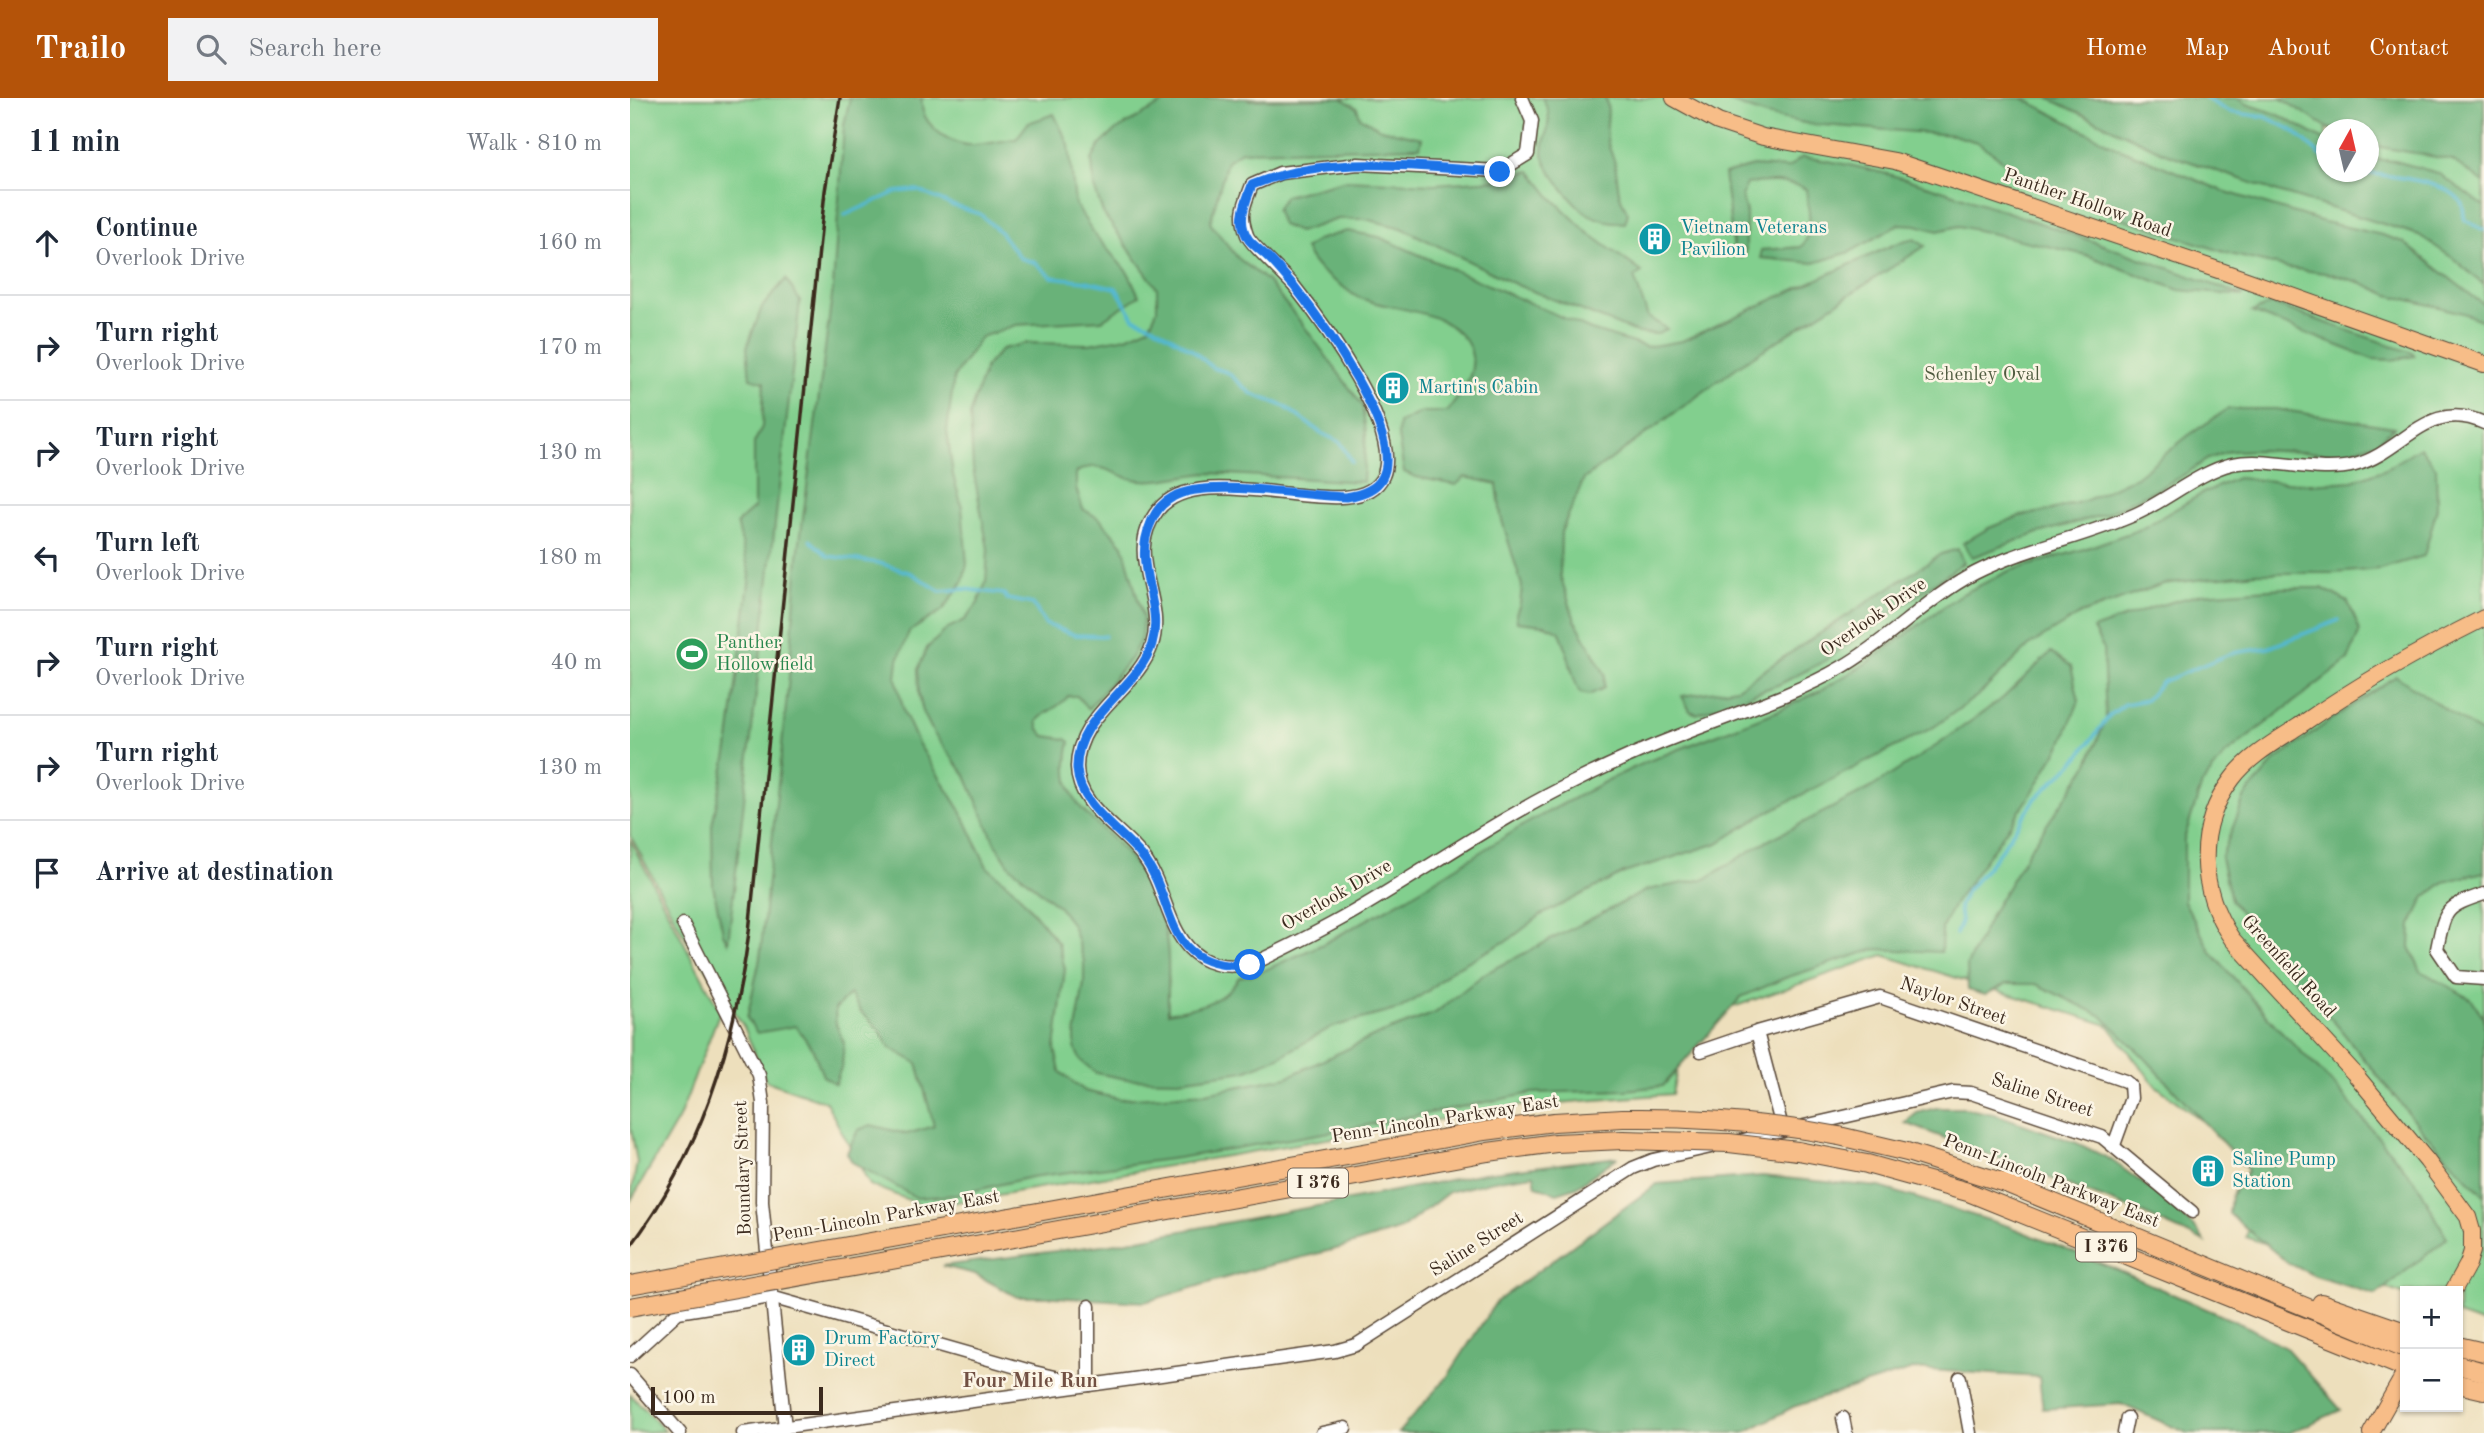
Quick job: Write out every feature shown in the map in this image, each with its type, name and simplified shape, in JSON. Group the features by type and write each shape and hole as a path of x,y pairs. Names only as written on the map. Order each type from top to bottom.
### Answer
{"highway":[{"name":"Penn-Lincoln Parkway East","path":"630,1285 1485,1131 1554,1122 1623,1118 1731,1121 1839,1136 1975,1172 2400,1346"},
{"name":"Penn-Lincoln Parkway East","path":"630,1307 1488,1152 1556,1143 1623,1140 1729,1143 1798,1151 1867,1164 1968,1192 2400,1365"},
{"path":"2166,1248 2400,1330"},
{"path":"2463,1347 2484,1352"},
{"path":"2463,1366 2484,1372"},
{"path":"2463,1385 2484,1390"}],"main road":[{"name":"Panther Hollow Road","path":"1674,98 1718,122 1763,137 1895,161 2224,272 2484,364"},
{"name":"Greenfield Road","path":"2456,1286 2472,1251 2472,1230 2468,1217 2395,1121 2311,1024 2232,939 2215,910 2205,865 2208,834 2217,806 2233,778 2254,757 2358,686 2484,618"},
{"path":"2371,1433 2400,1382"}],"street":[{"name":"Overlook Drive","path":"1522,98 1532,121 1528,153 1500,172 1358,164 1280,173 1252,185 1241,215 1248,239 1270,258 1294,286 1338,345 1375,413 1386,454 1383,477 1361,495 1346,497 1212,488 1183,492 1163,504 1151,520 1143,547 1144,570 1156,626 1152,645 1144,661 1092,723 1078,758 1079,781 1089,802 1144,858 1156,876 1177,932 1186,946 1207,961 1226,965 1250,965 1320,930 1512,816 1599,770 1640,751 1764,703 1841,668 1947,590 1974,573 2015,554 2134,515 2213,471 2234,464 2309,467 2355,465 2377,456 2435,419 2448,415 2459,416 2484,424"},
{"path":"2484,894 2456,903 2442,920 2437,950 2456,977 2484,979"},
{"name":"Boundary Street","path":"683,924 759,1075 763,1103 762,1202 785,1427"},
{"name":"Naylor Street","path":"1701,1051 1880,997 2126,1081 2130,1085 2131,1097 2114,1145"},
{"path":"1757,1032 1783,1131"},
{"name":"Saline Street","path":"743,1433 785,1427 817,1429 1090,1385 1335,1351 1356,1345 1643,1164 1962,1092 2091,1132 2114,1145 2192,1212"},
{"path":"630,1356 678,1312 771,1297 1034,1372 1090,1385 1089,1306"},
{"path":"630,1376 680,1433"},
{"path":"1960,1378 1970,1433"},
{"path":"1843,1418 1846,1433"},
{"path":"2124,1433 2127,1418"},
{"path":"1322,1433 1345,1428"}],"green space":[{"name":"Schenley Oval","path":"630,98 2484,98 2484,1324 2463,1317 2463,1286 2400,1286 2400,1293 2246,1237 2265,1169 2155,1085 2108,1025 1883,955 1687,1023 1672,1094 1519,1106 927,1207 870,1185 826,1102 766,1081 744,1027 681,930 630,835"},
{"path":"850,98 922,98 925,115 935,129 958,143 967,145 1016,139 1028,123 1054,114 1069,145 1075,204 1095,235 1129,274 1139,296 1102,320 1016,325 981,337 954,377 947,431 953,475 962,507 967,564 963,581 943,610 909,632 898,660 896,678 904,712 918,743 961,811 987,867 1017,892 1058,943 1065,969 1055,1048 1060,1072 1085,1091 1120,1099 1205,1093 1287,1077 1377,1035 1435,1013 1484,974 1647,890 1705,879 1763,843 1869,789 2003,698 2051,652 2071,666 2079,701 2062,743 2029,798 1954,904 1942,928 1941,952 1875,949 1785,978 1741,997 1663,1086 1533,1093 1178,1158 1031,1177 956,1195 917,1198 852,1162 847,1153 858,1130 871,1125 907,1134 934,1126 917,1063 890,1048 850,994 835,1009 836,1024 844,1043 842,1065 835,1084 823,1076 813,1050 796,1026 757,1033 747,1018 760,958 789,677 798,556 833,288 844,125"},
{"path":"1172,98 1341,98 1357,108 1360,117 1381,129 1422,138 1420,147 1241,151 1227,161 1210,223 1238,258 1267,281 1362,405 1366,433 1363,482 1210,473 1143,480 1098,467 1076,473 1076,488 1083,509 1100,519 1123,545 1143,618 1141,639 1131,658 1088,709 1077,696 1068,696 1037,722 1045,736 1070,742 1067,763 1072,793 1079,805 1129,857 1154,899 1162,920 1167,946 1168,1013 1217,999 1233,986 1239,977 1256,974 1323,944 1408,897 1527,823 1606,781 1818,692 1870,661 1958,596 2009,571 2141,529 2205,492 2237,478 2310,484 2352,481 2386,469 2420,447 2436,468 2437,508 2424,556 2380,569 2334,573 2256,573 2163,584 2081,614 2030,645 1981,693 1934,727 1764,814 1718,843 1624,873 1541,915 1510,939 1450,971 1428,991 1399,1009 1332,1027 1279,1057 1245,1071 1179,1080 1126,1079 1096,1073 1080,1060 1075,1047 1084,983 1084,961 1072,925 1058,906 1010,866 995,843 966,776 934,734 923,712 918,670 927,648 948,628 965,620 978,603 986,582 988,549 973,469 970,413 986,366 1002,349 1027,343 1089,344 1126,337 1149,327 1157,310 1157,288 1103,213 1094,187 1092,160 1100,145 1115,131"},
{"path":"1542,98 1605,98 1608,108 1607,140 1615,164 1620,194 1628,213 1625,223 1606,221 1582,210 1548,167 1543,152 1549,119"},
{"path":"1718,98 2022,98 2116,147 2223,191 2324,222 2403,242 2484,305 2484,321 2463,313 2389,295 2332,274 2288,268 2230,254 2112,215 2035,185 2016,174 1977,142 1953,135 1809,124 1766,115"},
{"path":"2048,98 2237,98 2277,114 2316,135 2316,182 2379,182 2379,160 2395,161 2438,173 2484,206 2484,285 2454,259 2419,235 2278,192 2165,153"},
{"path":"2280,98 2484,98 2484,183 2452,160 2379,147 2379,119 2316,120"},
{"path":"1802,157 1869,169 1935,188 2244,296 2179,290 2086,255 1959,226 1938,231 1900,224 1850,252 1814,263 1761,258 1761,250 1801,247 1808,235 1810,220 1806,189 1777,182 1746,184 1742,197 1746,212 1746,254 1741,258 1734,251 1724,174 1753,166 1788,168"},
{"path":"1531,171 1552,198 1588,233 1642,272 1634,277 1648,317 1667,329 1658,334 1638,333 1517,285 1402,228 1365,219 1338,219 1299,232 1282,225 1276,209 1285,196 1347,180 1433,184 1496,180"},
{"path":"1347,231 1379,237 1591,330 1646,347 1682,341 1895,244 1914,239 1925,246 1740,365 1584,479 1561,532 1560,575 1575,620 1605,674 1604,688 1589,695 1580,693 1559,631 1545,625 1517,622 1522,586 1501,517 1497,484 1465,477 1456,485 1404,472 1398,436 1399,423 1422,412 1447,412 1469,378 1472,369 1471,351 1456,330 1444,322 1431,316 1357,297 1321,271 1305,249 1317,240"},
{"path":"786,279 800,301 728,943 723,933 713,886 712,825 728,749 750,575 737,523 754,508 754,443 762,427 764,382 750,378 747,347 762,307"},
{"path":"2272,304 2413,353 2415,356 2392,360 2372,359 2252,312"},
{"path":"2228,409 2276,409 2394,427 2378,442 2341,454 2230,451 2208,459 2179,478 2106,514 2039,533 1972,557 1963,543 1989,528 2020,516 2087,500 2136,477 2189,435"},
{"path":"1958,549 1963,563 1823,662 1780,684 1697,714 1690,711 1682,696 1737,688 1941,554"},
{"path":"2322,588 2348,602 2360,631 2348,660 2226,754 2202,784 2184,839 2184,901 2211,952 2276,1026 2337,1088 2419,1186 2447,1238 2376,1295 2315,1276 2288,1263 2229,1214 2231,1196 2248,1170 2144,1057 2102,1016 2036,984 2006,984 1985,995 1968,990 1967,965 1993,911 2030,849 2086,768 2106,719 2103,648 2093,629 2157,606 2201,594"},
{"path":"2396,676 2484,735 2484,872 2444,882 2425,897 2411,925 2410,947 2421,971 2471,999 2484,1018 2484,1196 2421,1129 2336,1024 2285,969 2231,900 2221,858 2245,796 2276,760"},
{"path":"630,840 720,1011 679,1118 630,1202 637,1162 630,1123"},
{"path":"1936,1108 1964,1108 1998,1115 2077,1143 2110,1159 2160,1196 2197,1230 2205,1242 2136,1211 1905,1123 1917,1113"},
{"path":"1618,1157 1576,1187 1557,1193 1536,1186 1534,1175 1498,1180 1449,1192 1401,1229 1145,1302 1017,1297 975,1274 942,1266 1117,1243 1484,1173"},
{"path":"1762,1176 1880,1187 2008,1226 2115,1269 2250,1328 2287,1349 2341,1410 2289,1433 2187,1433 2121,1404 2043,1409 2039,1377 1913,1369 1793,1407 1744,1433 1398,1433 1448,1376 1496,1302 1657,1184"},
{"path":"630,1394 665,1431 630,1433"}],"waterway":[{"path":"2205,98 2229,112 2266,117 2292,130 2316,151"},
{"path":"2379,175 2413,180 2444,189 2462,204 2465,220 2484,230"},
{"path":"845,215 896,192 917,190 980,214 1001,233 1020,258 1036,263 1052,277 1116,288 1134,318 1154,326 1191,349 1213,368 1227,372 1252,394 1284,406 1321,433 1340,442 1352,462"},
{"path":"810,540 828,556 879,563 911,573 940,591 964,589 1004,594 1007,599 1033,604 1045,624 1075,635 1105,636"},
{"path":"1956,934 1961,921 1959,907 1966,892 1995,858 2036,798 2077,759 2109,716 2125,704 2146,700 2162,682 2232,653 2268,648 2339,620"}],"railway":[{"path":"630,1247 676,1175 694,1137 723,1058 742,975 749,932 825,191 840,98"}],"place":[{"name":"Vietnam Veterans Pavilion","path":"1655,239"},
{"name":"Martin's Cabin","path":"1393,388"},
{"name":"Panther Hollow field","path":"692,654"},
{"name":"Saline Pump Station","path":"2208,1171"},
{"name":"Drum Factory Direct","path":"799,1350"}],"district":[{"name":"Four Mile Run","path":"1030,1381"}],"route":[{"path":"1250,965 1236,966 1207,961 1186,946 1177,932 1156,876 1126,837 1089,802 1082,792 1077,768 1084,738 1092,723 1144,661 1152,645 1156,626 1144,570 1143,547 1151,520 1163,504 1195,488 1346,497 1361,495 1383,477 1386,454 1375,413 1338,345 1294,286 1270,258 1248,239 1241,215 1252,185 1280,173 1358,164 1500,172"}]}
